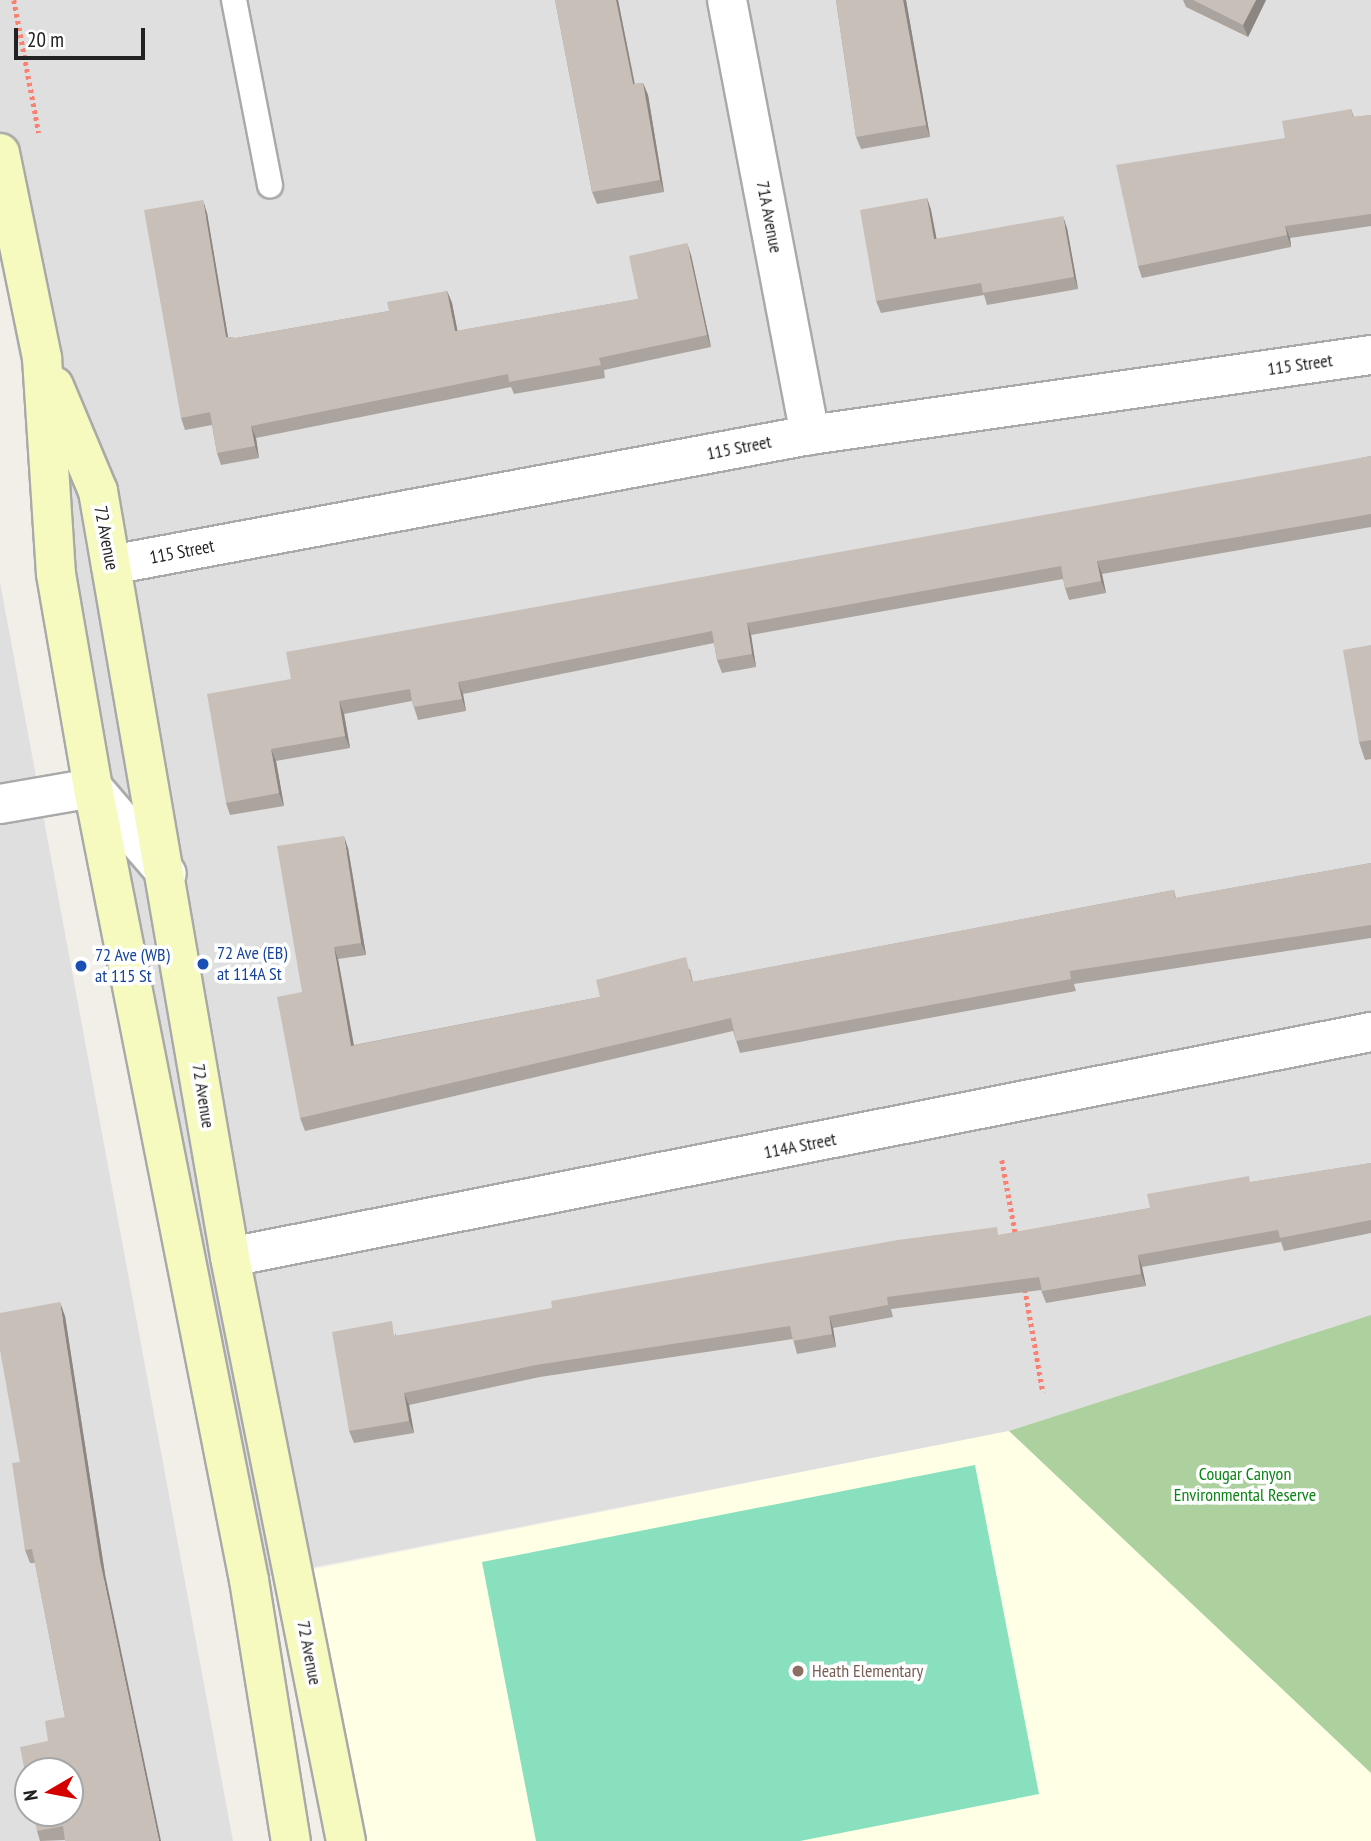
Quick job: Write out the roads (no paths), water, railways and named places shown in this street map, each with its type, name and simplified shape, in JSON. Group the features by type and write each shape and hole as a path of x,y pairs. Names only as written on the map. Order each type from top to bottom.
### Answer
{"main road":[{"name":"72 Avenue","path":"0,153 42,358 56,574 93,788 249,1580 291,1841"},
{"name":"72 Avenue","path":"42,358 98,491 167,874 230,1257 346,1841"}],"street":[{"name":"71A Avenue","path":"727,0 810,435"},
{"name":"115 Street","path":"111,565 810,435 1371,355"},
{"path":"0,804 93,788 167,874"},
{"name":"114A Street","path":"230,1257 1371,1032"}],"lane":[{"path":"234,0 270,186"}],"place":[{"name":"72 Ave (EB) at 114A St","path":"203,964"},
{"name":"72 Ave (WB) at 115 St","path":"81,966"},
{"name":"Heath Elementary","path":"798,1671"}],"park label":[{"name":"Cougar Canyon Environmental Reserve","path":"1245,1485"}]}
